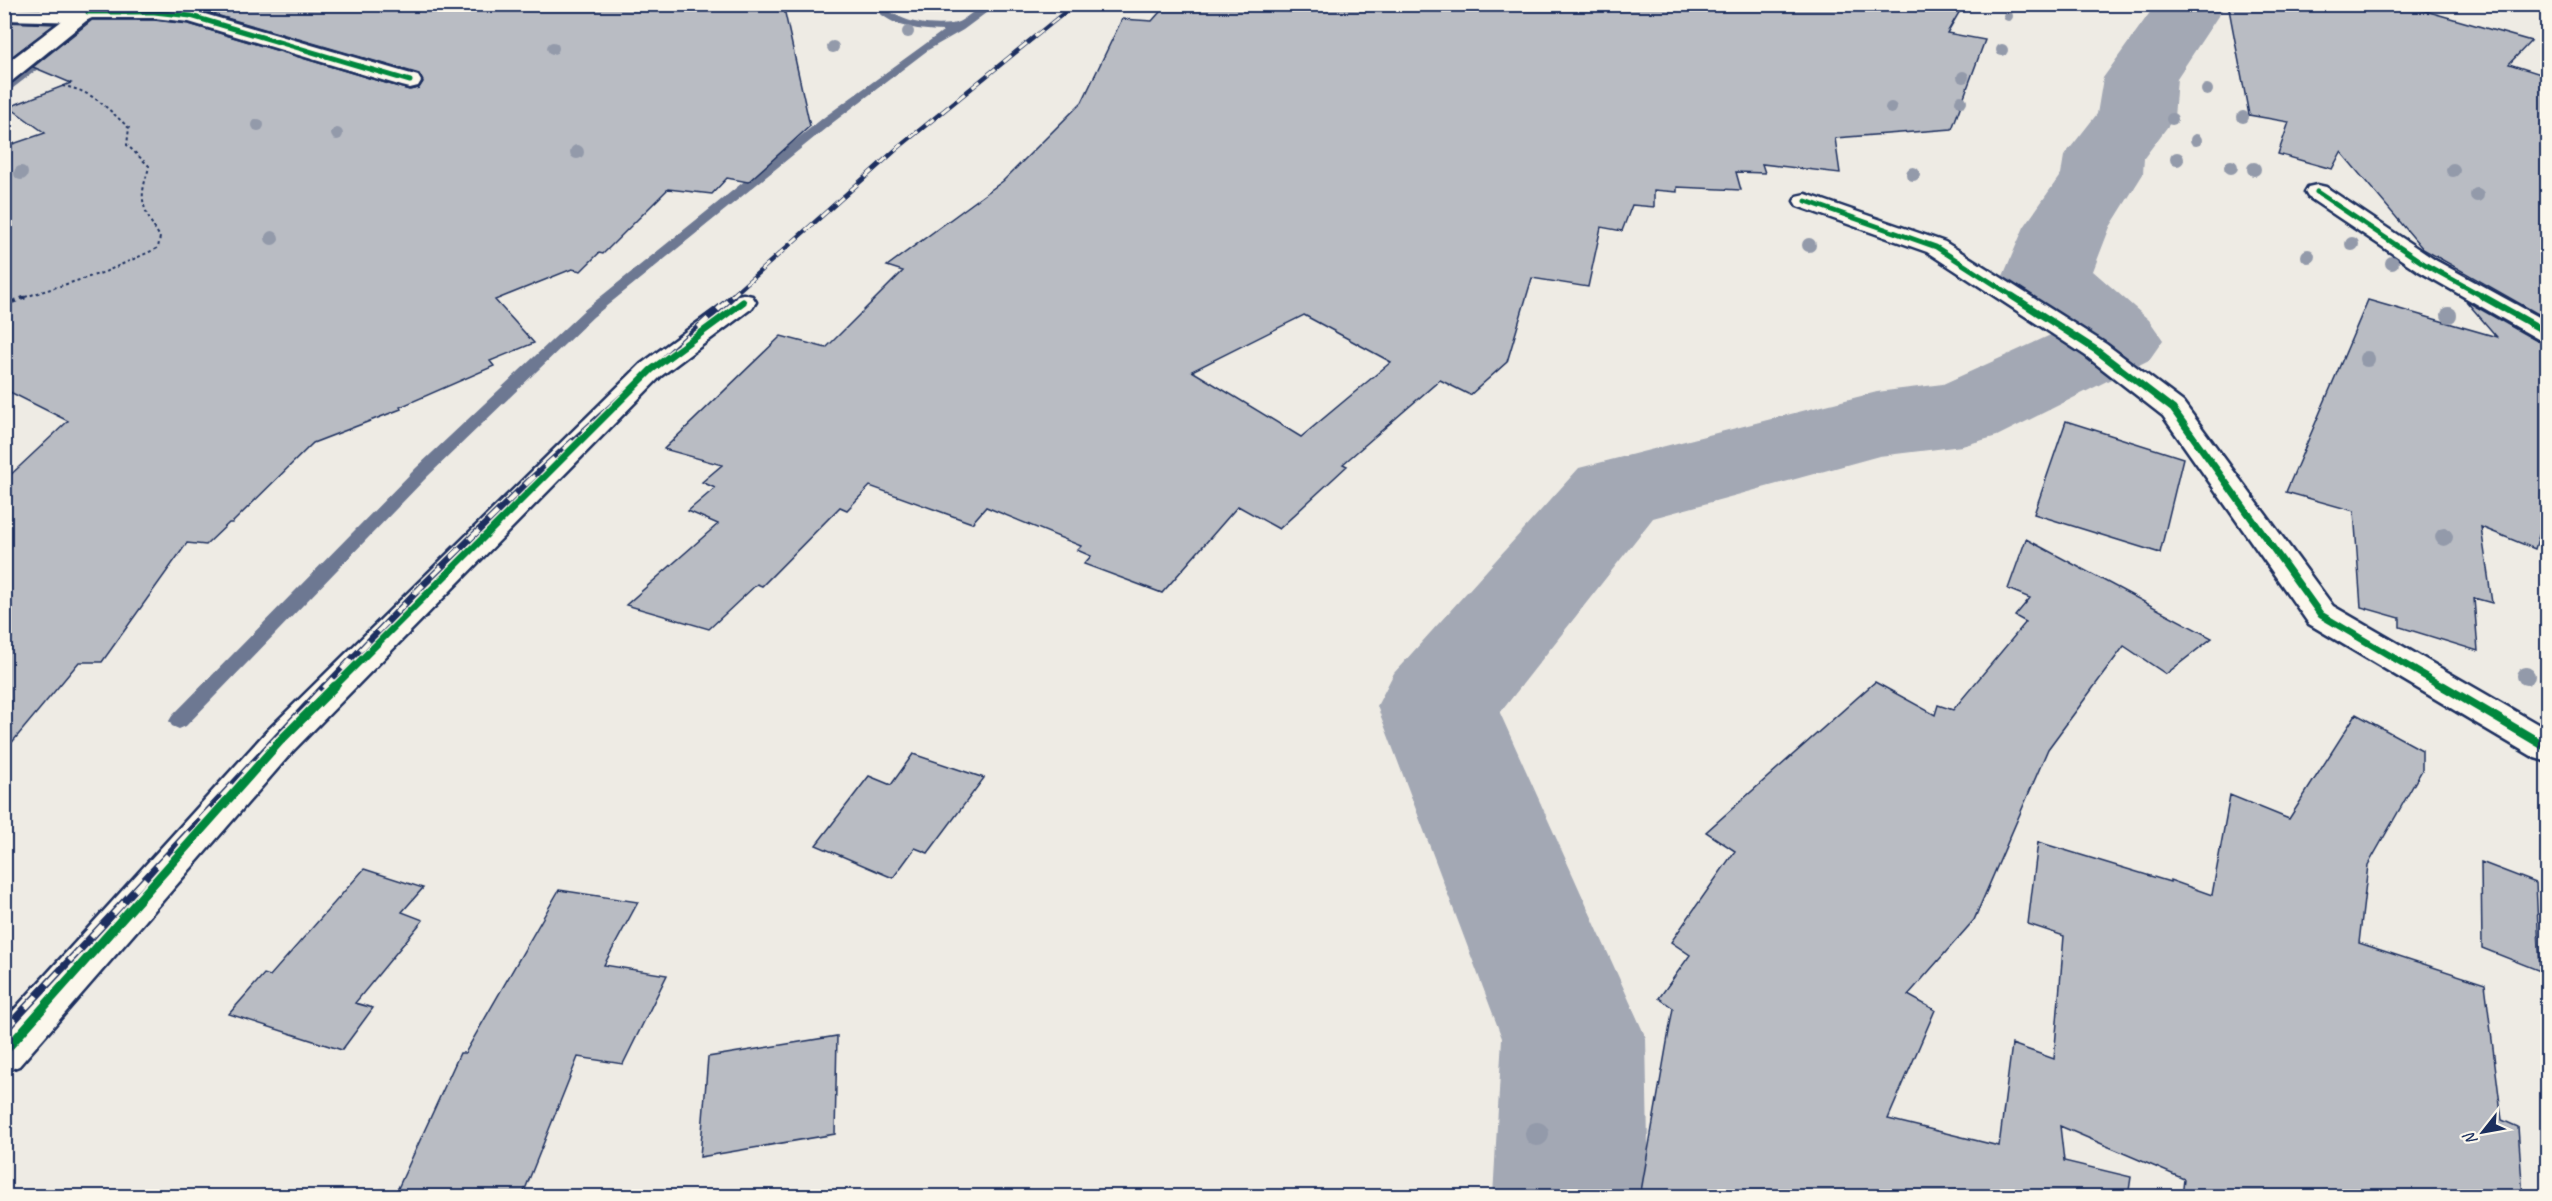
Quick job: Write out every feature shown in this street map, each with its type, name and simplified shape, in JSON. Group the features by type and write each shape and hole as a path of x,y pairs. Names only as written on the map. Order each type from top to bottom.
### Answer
{"street":[{"path":"4,76 90,11"},
{"path":"4,14 90,11 154,12 191,16 410,81"},
{"path":"2317,192 2426,265 2547,333"},
{"path":"1806,201 1936,248 2096,350 2173,410 2322,615 2547,748"},
{"path":"4,1052 280,741 651,370 743,302"}],"path":[{"path":"4,305 71,281 105,272 158,248 160,237 144,213 143,189 149,174 149,166 127,146 129,128 101,100 80,87 58,86"}],"building":[{"path":"4,4 80,4 75,8"},
{"path":"161,4 783,4 810,126 748,182 727,178 712,194 668,189 603,254 599,253 581,271 572,269 495,300 534,343 490,361 494,366 400,407 401,409 313,443 232,523 229,523 206,545 187,543 102,662 79,662 4,752 4,481 68,421 4,389 4,147 45,133 9,107 71,83 33,67 92,20 154,20 189,24 409,90 419,88 423,82 419,74 192,8"},
{"path":"1167,4 1964,4 1947,33 1985,40 1952,129 1835,138 1840,173 1762,164 1765,173 1736,172 1741,190 1677,187 1677,192 1654,190 1654,207 1632,205 1622,231 1601,227 1588,287 1532,278 1507,362 1470,395 1440,380 1343,464 1347,466 1279,529 1238,506 1162,593 1084,564 1091,556 1077,550 1081,546 986,507 972,523 870,486 847,510 840,507 762,586 757,584 709,629 626,605 718,524 688,511 715,488 702,482 722,465 664,449 781,336 826,348 903,271 887,266 1003,181 1082,102 1122,19 1152,21","holes":["1304,315 1391,362 1301,437 1192,371"]},
{"path":"2228,4 2401,4 2531,41 2509,64 2547,76 2547,319 2423,249 2341,152 2332,169 2278,154 2289,122 2249,115"},
{"path":"4,22 55,24 10,58 4,56"},
{"path":"2368,300 2497,337 2466,301 2537,341 2547,343 2547,509 2535,549 2481,527 2492,603 2474,598 2478,651 2400,627 2400,618 2361,607 2354,511 2286,492"},
{"path":"2066,421 2183,458 2160,553 2034,514"},
{"path":"2026,539 2212,638 2166,674 2124,646 2048,749 1974,920 1908,995 1935,1010 1888,1119 1999,1146 2012,1044 2054,1059 2064,936 2028,924 2038,842 2170,882 2170,880 2212,895 2230,795 2289,819 2356,714 2422,750 2422,770 2368,865 2359,943 2485,984 2502,1120 2518,1127 2523,1197 2182,1197 2184,1179 2060,1126 2064,1161 2131,1177 2128,1197 1640,1197 1673,1008 1659,998 1690,955 1671,942 1735,851 1706,832 1875,682 1935,715 1938,705 1953,710 2026,622 2015,616 2030,598 2008,589"},
{"path":"913,754 984,778 928,853 915,848 893,878 816,845 869,776 891,785"},
{"path":"2481,862 2536,883 2540,971 2482,948"},
{"path":"364,869 423,888 402,912 423,920 355,1003 373,1008 342,1050 229,1014 264,974 270,976"},
{"path":"559,890 638,902 604,965 667,975 623,1064 578,1057 522,1197 394,1197 460,1053 465,1053"},
{"path":"837,1036 835,1134 700,1157 708,1057"}],"waterway":[{"path":"21,40 49,15 74,4"},
{"path":"876,4 884,13 903,23 925,27 956,28"},
{"path":"956,28 993,4"},
{"path":"1571,1196 1574,1038 1437,706 1616,493 1877,424 1962,414 2116,340 2047,276 2067,227 2102,174 2104,156 2135,118 2140,78 2192,4"},
{"path":"179,721 422,472 588,314 827,121 924,48 956,28"},
{"path":"4,92 52,53"}],"railway":[{"path":"731,297 899,147 1075,4"},
{"path":"324,688 418,590 528,482 733,296"},
{"path":"4,1031 325,686"}],"cycle path":[{"path":"88,12 154,12 191,16 410,81"},
{"path":"2317,192 2426,265 2548,333"},
{"path":"1806,201 1936,247 2096,350 2173,409 2321,615 2548,748"},
{"path":"4,1052 280,741 651,370 743,302"}]}
